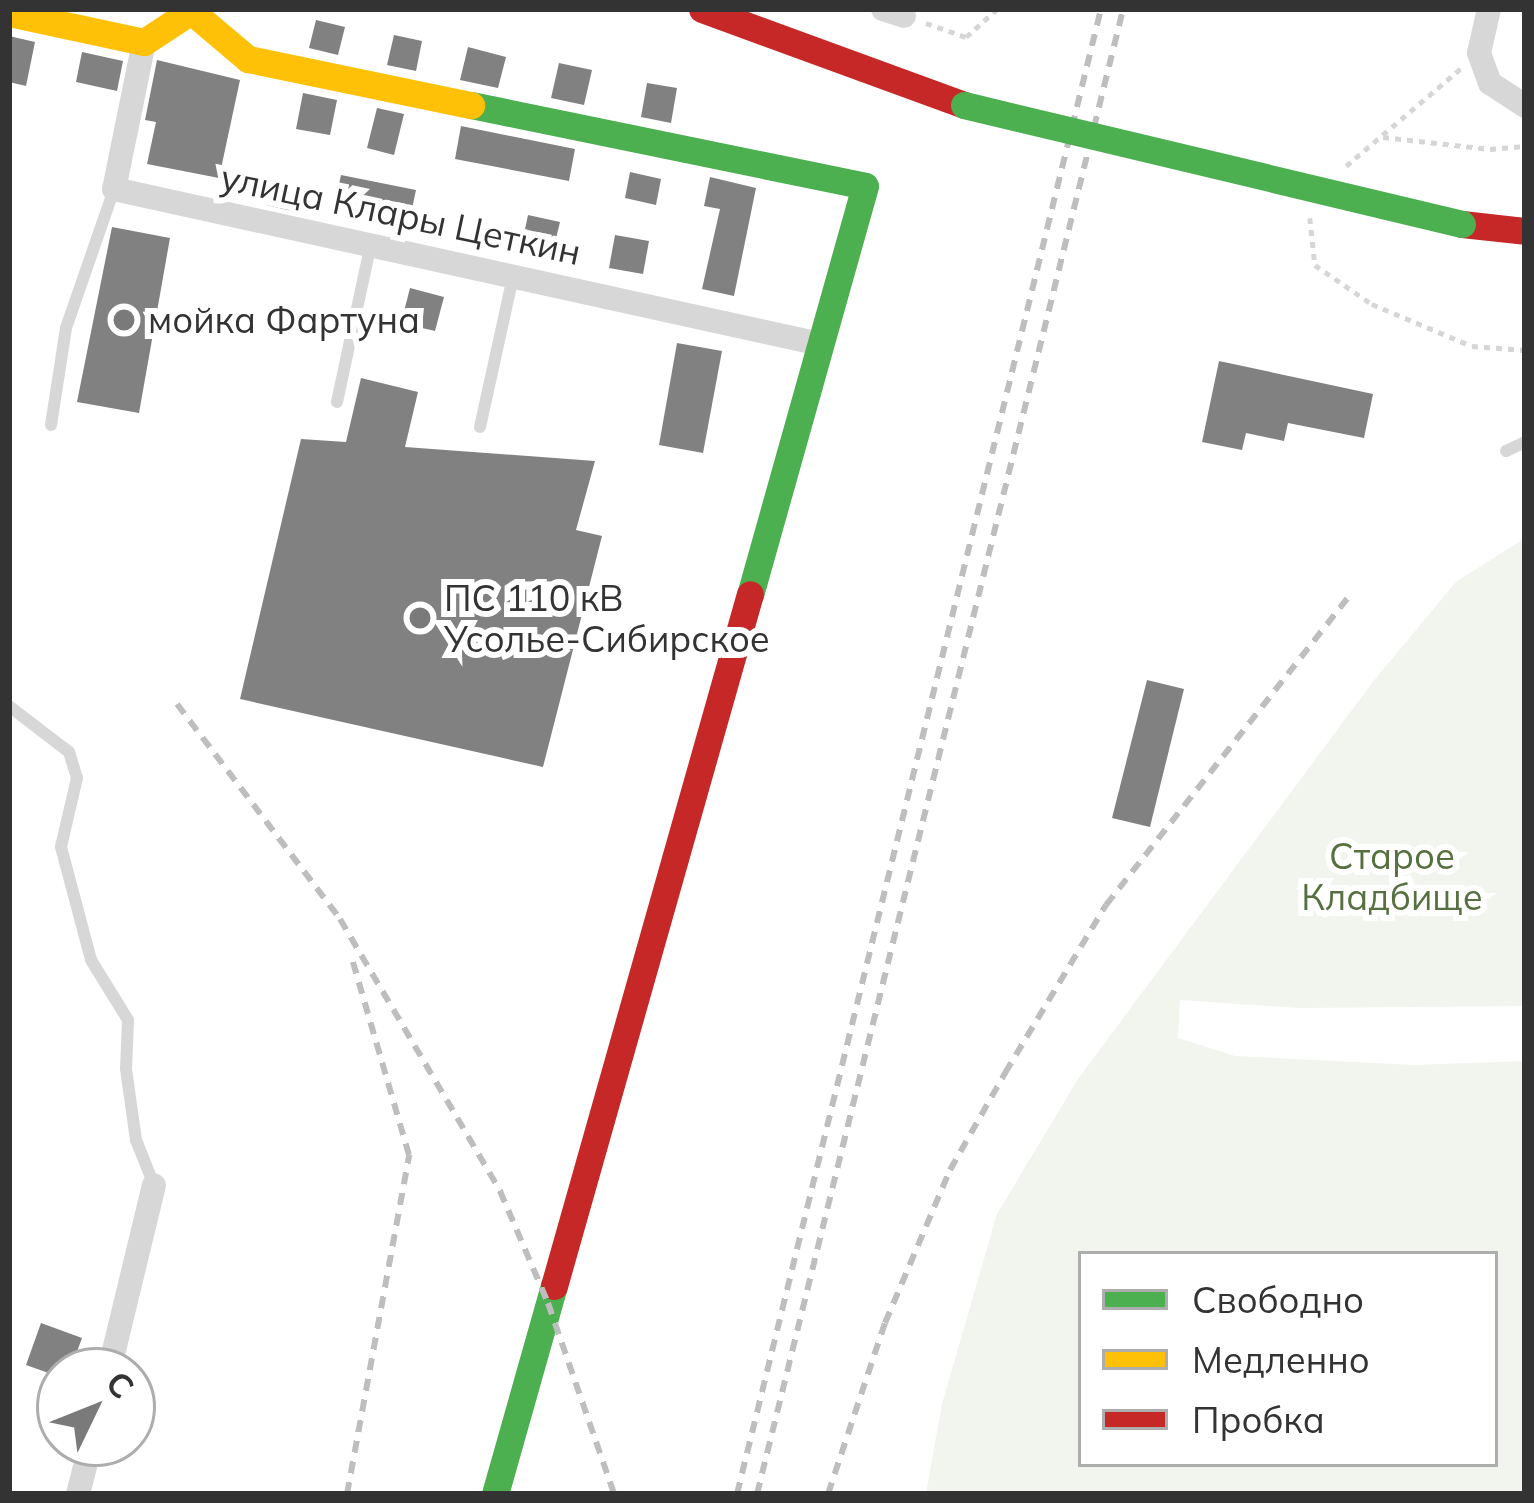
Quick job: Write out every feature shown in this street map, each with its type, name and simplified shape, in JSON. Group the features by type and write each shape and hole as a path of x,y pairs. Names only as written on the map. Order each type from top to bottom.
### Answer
{"street":[{"path":"702,9 964,105 1462,224 1525,231"},
{"path":"1489,9 1479,53 1490,82 1525,106"},
{"path":"113,189 144,42 192,10 248,59 865,186 495,1494"},
{"path":"9,13 144,42"},
{"name":"улица Клары Цеткин","path":"113,189 820,344"},
{"path":"116,1347 154,1185"}],"lane":[{"path":"51,424 66,328 113,189"},
{"path":"337,402 371,243"},
{"path":"480,427 514,276"},
{"path":"1506,452 1525,442"},
{"path":"9,706 68,752 77,778 61,847 91,960 128,1020 126,1069 136,1140 154,1185"}],"path":[{"path":"894,12 966,37 997,9"},
{"path":"1383,137 1490,148 1525,146"}],"green space":[{"name":"Старое Кладбище","path":"1525,538 1525,1006 1299,1008 1180,1000 1178,1038 1235,1056 1413,1065 1525,1061 1525,1494 926,1494 942,1404 997,1214 1078,1079 1372,683 1456,582"}],"building":[{"path":"316,20 345,27 338,55 309,48"},
{"path":"394,35 422,41 416,71 387,65"},
{"path":"9,36 35,42 26,86 9,82"},
{"path":"468,47 506,57 498,88 460,80"},
{"path":"82,52 123,61 117,91 76,82"},
{"path":"157,60 240,80 219,178 147,164 156,122 145,120"},
{"path":"559,63 592,70 584,105 551,98"},
{"path":"647,83 677,88 671,123 641,117"},
{"path":"303,93 337,100 330,135 296,129"},
{"path":"377,108 404,114 394,155 367,148"},
{"path":"461,126 575,149 569,181 455,159"},
{"path":"630,172 661,179 656,205 625,198"},
{"path":"341,175 416,190 409,223 334,208"},
{"path":"710,177 756,188 734,296 702,289 720,209 704,206"},
{"path":"270,183 306,191 301,213 266,205"},
{"path":"528,215 560,222 552,255 521,248"},
{"name":"мойка Фартуна","path":"112,227 170,238 139,413 77,402"},
{"path":"615,235 649,241 643,274 609,268"},
{"path":"410,288 444,297 435,331 401,323"},
{"path":"677,343 722,351 703,453 659,445"},
{"path":"1219,361 1373,394 1364,438 1288,423 1284,441 1246,433 1242,450 1202,442"},
{"name":"ПС 110 кВ Усолье-Сибирское","path":"361,378 418,392 405,447 595,461 576,530 602,536 543,767 240,699 301,439 346,442"},
{"path":"1147,680 1184,689 1150,827 1112,818"},
{"path":"41,1323 82,1338 79,1347 36,1347 36,1369 26,1365"}],"railway":[{"path":"737,1494 1101,9"},
{"path":"757,1494 1123,9"},
{"path":"828,1494 885,1323 950,1170 1005,1073 1106,905 1350,595"},
{"path":"177,704 340,919 500,1191 548,1303 614,1494"},
{"path":"347,1494 409,1155 352,959"}],"traffic: fast":[{"path":"471,105 865,186 750,594"},
{"path":"964,105 1462,224"},
{"path":"495,1494 554,1286"}],"traffic: slow":[{"path":"9,13 144,42 191,11 248,59 471,105"}],"traffic: jam":[{"path":"702,9 964,105"},
{"path":"1462,224 1525,231"},
{"path":"554,1286 750,594"}],"place":[{"name":"мойка Фартуна","path":"124,320"},
{"name":"ПС 110 кВ Усолье-Сибирское","path":"420,618"}]}
